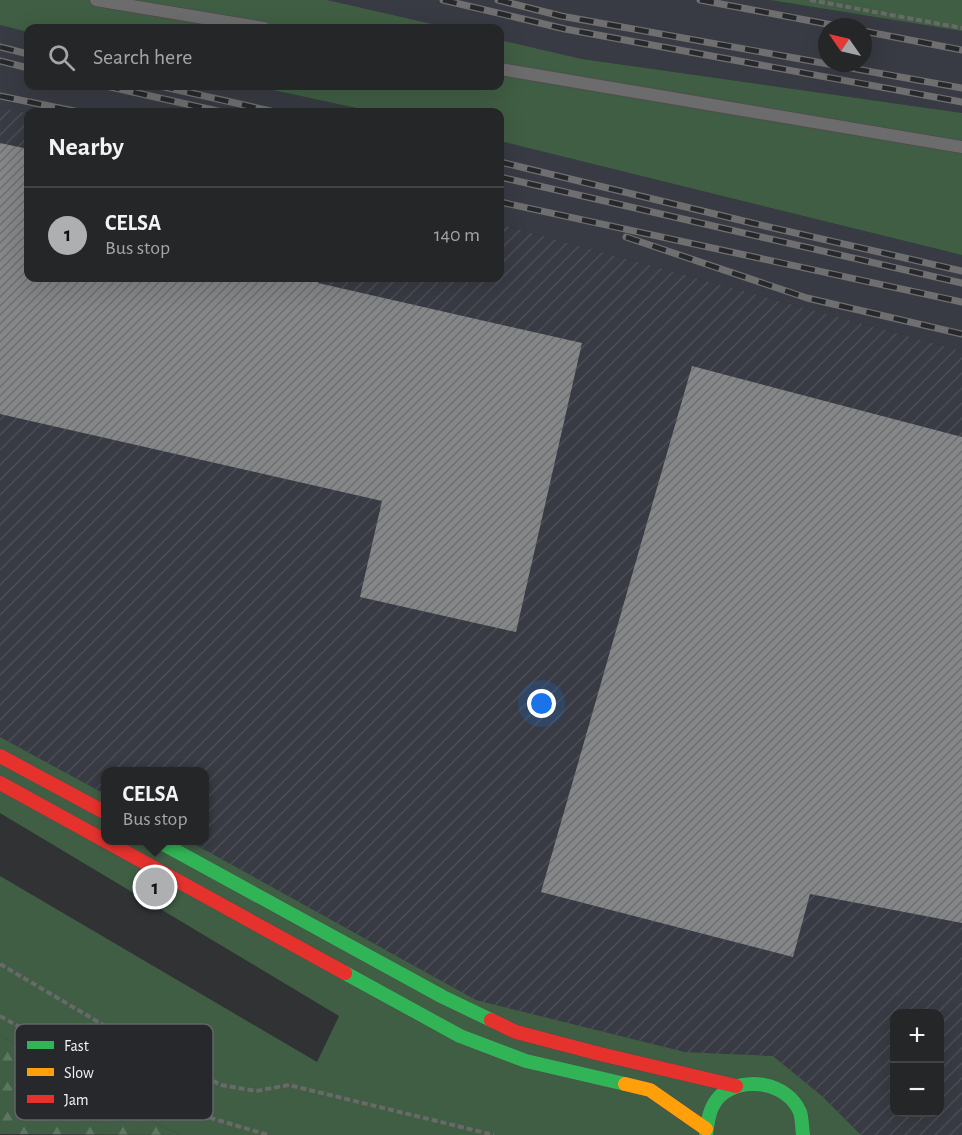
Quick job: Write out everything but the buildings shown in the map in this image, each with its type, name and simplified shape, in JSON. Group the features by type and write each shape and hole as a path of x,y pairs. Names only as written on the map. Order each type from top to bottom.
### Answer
{"street":[{"path":"0,756 101,811"},
{"path":"0,783 101,839"},
{"path":"113,845 460,1036 526,1061 650,1090 706,1132"},
{"path":"165,845 443,997 516,1032 736,1086"},
{"path":"706,1132 707,1118 718,1099 726,1091 750,1083 764,1083 778,1088 789,1096 798,1108 803,1128 818,1135"}],"lane":[{"path":"96,0 240,24"},
{"path":"504,70 962,147"}],"path":[{"path":"810,0 962,28"},
{"path":"0,964 102,1024"},
{"path":"0,1016 15,1024"},
{"path":"213,1081 221,1085 256,1091 289,1085 494,1135"},
{"path":"213,1119 268,1135"}],"shaded area":[{"path":"327,0 770,0 962,31 962,113 582,59 504,41 504,24 432,24"},
{"path":"0,25 24,31 24,90 273,90 356,108 24,108 24,112 0,107"},
{"path":"0,107 24,112 24,282 504,282 504,225 962,351 962,1135 861,1135 822,1096 773,1056 685,1052 476,1000 196,845 209,845 209,767 101,767 101,792 0,737"},
{"path":"504,142 962,255 962,351 504,225"}],"green space":[{"path":"0,0 327,0 432,24 24,24 24,31 0,25"},
{"path":"770,0 962,0 962,31"},
{"path":"504,41 582,59 962,113 962,255 504,142 504,108 356,108 273,90 504,90"},
{"path":"0,737 101,792 101,845 196,845 476,1000 685,1052 773,1056 822,1096 861,1135 180,1135 149,1120 213,1120 213,1024 15,1024 15,1044 0,1035 0,876 317,1062 339,1016 0,813"},
{"path":"0,1035 15,1044 15,1120 149,1120 180,1135 0,1134"}],"railway":[{"path":"443,0 565,29 962,102"},
{"path":"498,0 561,16 962,88"},
{"path":"700,0 818,22"},
{"path":"872,33 962,50"},
{"path":"0,47 24,53"},
{"path":"0,61 24,67"},
{"path":"124,90 204,108"},
{"path":"178,90 257,108"},
{"path":"0,96 59,108"},
{"path":"504,163 962,271"},
{"path":"504,178 962,283"},
{"path":"504,203 962,302"},
{"path":"626,237 807,298 962,334"}],"traffic: fast":[{"path":"165,845 443,997 491,1020"},
{"path":"345,973 460,1036 526,1061 625,1084"},
{"path":"706,1135 708,1119 716,1100 730,1089 752,1084 775,1088 794,1102 800,1112 803,1135"}],"traffic: slow":[{"path":"625,1084 650,1090 706,1129"}],"traffic: jam":[{"path":"0,756 101,810"},
{"path":"0,783 101,839"},
{"path":"113,845 345,973"},
{"path":"491,1020 516,1032 736,1086"}],"place":[{"name":"CELSA","path":"155,887"}]}
